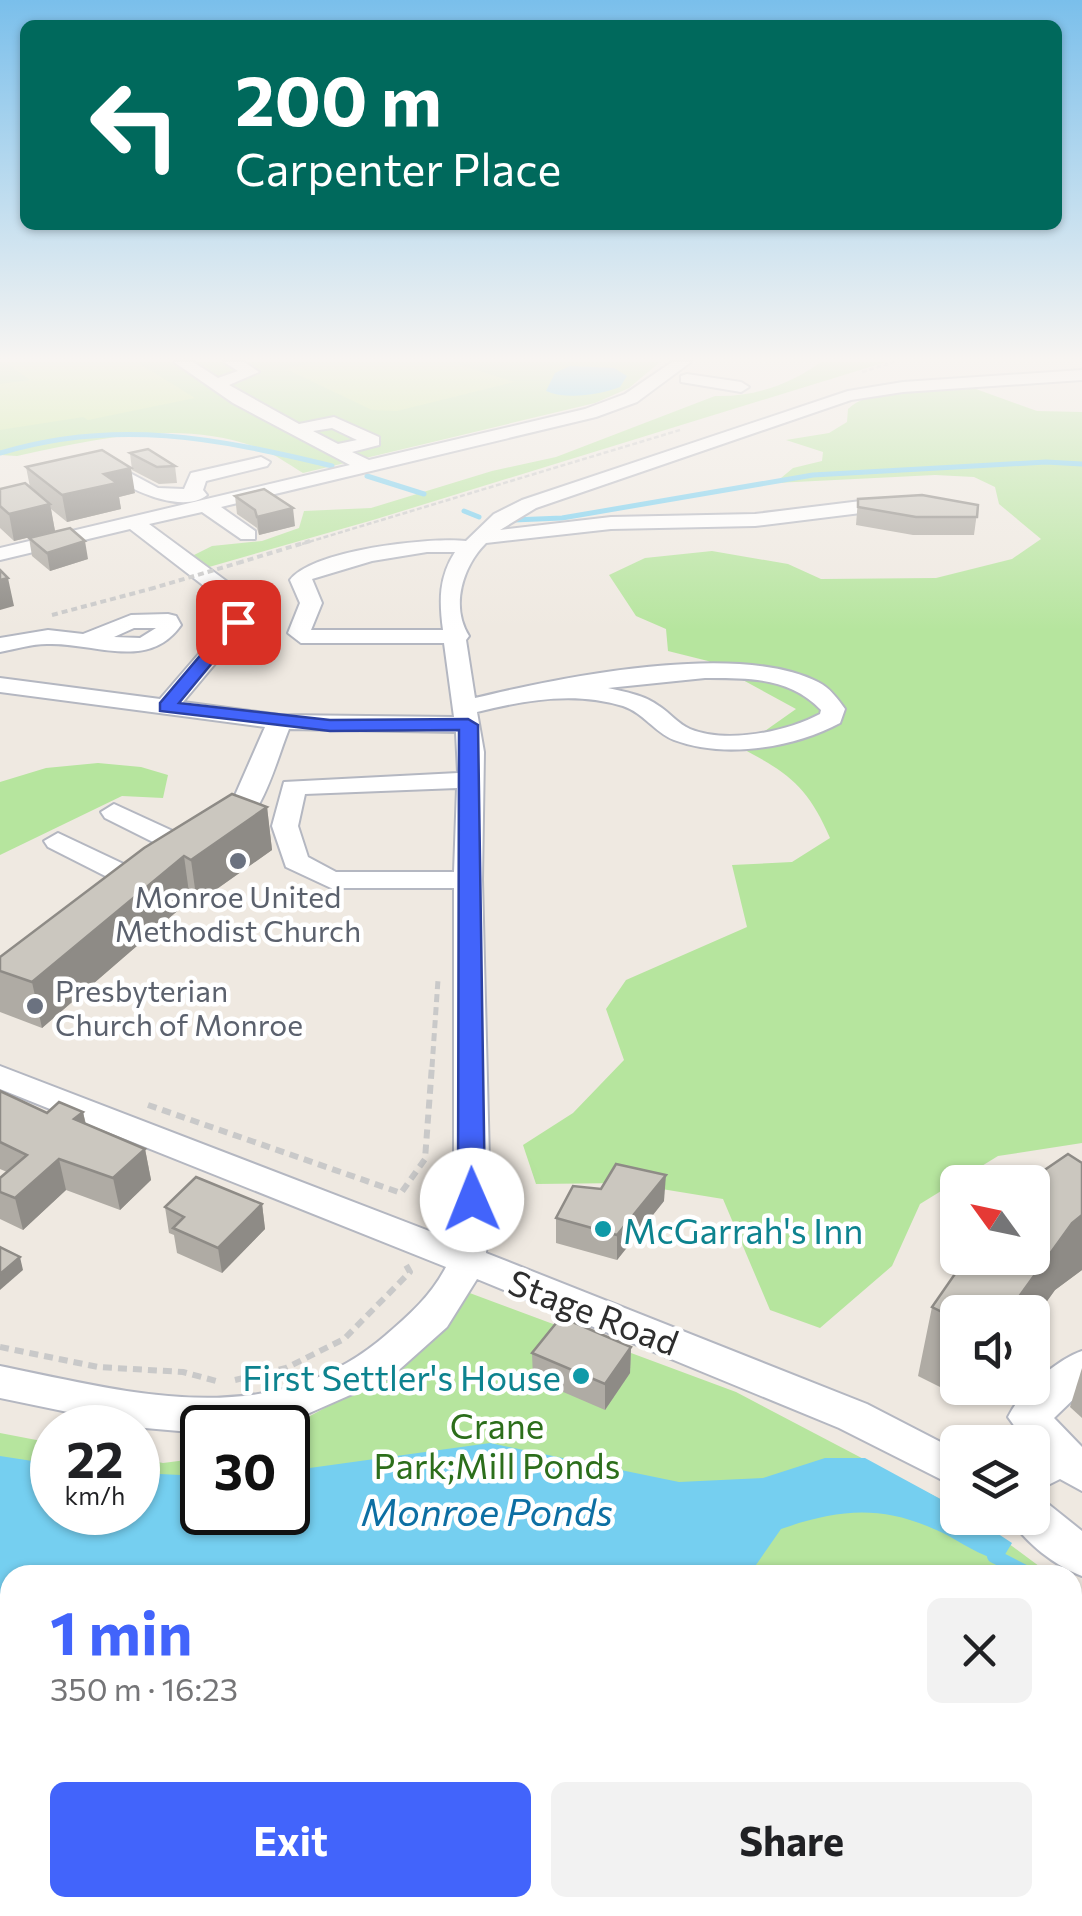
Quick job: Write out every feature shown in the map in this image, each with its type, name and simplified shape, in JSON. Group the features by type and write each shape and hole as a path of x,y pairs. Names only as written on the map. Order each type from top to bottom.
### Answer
{"street":[{"path":"339,451 366,466"},
{"path":"3,549 428,451"},
{"path":"0,1382 145,1412 212,1417 289,1406 376,1366 433,1318 467,1262 472,1200 468,880 471,780 468,716 450,602 454,571 479,538 529,504 684,451"},
{"path":"204,501 198,477 261,462"},
{"path":"113,469 154,493 204,501 248,534"},
{"path":"458,636 309,638 299,634 312,612 310,594 300,580 305,574 370,554 418,544 611,523 755,520 877,504"},
{"path":"132,522 225,591 240,609 232,629 166,707"},
{"path":"0,645 48,637 86,640"},
{"path":"0,686 280,722 468,716 558,689 686,672 737,670 789,679 817,690 833,708 831,718 816,729 708,743 673,730 651,710 630,700 558,689"},
{"path":"115,901 218,834 242,812 280,722"},
{"path":"468,880 331,880 296,861 286,826 294,787 471,780"},
{"path":"114,812 191,850"},
{"path":"58,841 139,882"},
{"name":"Stage Road","path":"0,1076 854,1416 940,1461"},
{"path":"1058,1468 1028,1417 1082,1367"},
{"path":"1050,1531 1082,1557"}],"path":[{"path":"39,618 150,589 606,451"},
{"path":"141,1102 400,1194 425,1158 438,965"},
{"path":"0,1348 98,1368 184,1372 223,1383 286,1368 344,1338 410,1272 408,1266 392,1259"}],"green space":[{"path":"0,451 38,451 17,456 0,455"},
{"path":"266,451 393,451 303,473"},
{"path":"571,451 596,451 209,567 200,567 188,558 212,546 262,541 299,528 304,511 371,508 492,471"},
{"path":"821,451 1082,451 1082,1143 998,1156 983,1165 940,1165 940,1192 920,1204 892,1266 820,1328 770,1310 723,1199 625,1183 536,1184 523,1145 573,1113 624,1060 606,1009 626,980 747,927 732,865 792,862 830,838 814,806 795,783 741,748 796,709 708,661 668,651 666,629 636,616 609,575 645,558 712,551 788,564 821,579 936,578 1012,559 1041,539 999,504 995,487 974,477 935,475 775,483 793,468 822,461"},
{"path":"98,763 141,767 168,775 163,798 122,796 0,855 0,782 46,768"},
{"name":"Crane Park;Mill Ponds","path":"467,1292 736,1392 940,1499 940,1535 997,1535 1037,1565 0,1565 0,1433 30,1439 30,1535 160,1535 160,1462 180,1461 180,1535 310,1535 310,1416 354,1392"}],"water":[{"name":"Monroe Ponds","path":"490,1443 679,1482 763,1478 825,1458 865,1458 940,1499 940,1532 882,1514 824,1517 781,1529 756,1565 0,1565 0,1456 30,1461 30,1535 160,1535 160,1474 180,1475 180,1535 310,1535 310,1468"},
{"name":"Monroe Ponds","path":"947,1535 1000,1535 1012,1543 1001,1561"}],"building":[{"path":"104,451 131,468 104,474 117,483 62,495 26,467"},
{"path":"152,451 175,466 157,467 130,453"},
{"path":"25,483 50,504 9,514 0,506 0,489"},
{"path":"264,489 293,508 257,517 255,510 235,496"},
{"path":"922,495 978,505 977,517 916,517 858,507 858,499"},
{"path":"70,528 85,541 47,553 29,538"},
{"path":"232,794 267,807 191,860 184,856 32,982 0,971 0,957 144,848"},
{"path":"0,1091 47,1113 59,1102 83,1112 74,1119 145,1149 113,1178 59,1159 15,1198 0,1192 0,1178 27,1155 0,1142"},
{"path":"1068,1154 1082,1163 1082,1215 1050,1254 1050,1166"},
{"path":"616,1164 666,1175 617,1235 556,1218 573,1186 601,1189"},
{"path":"196,1177 262,1204 218,1248 173,1228 184,1217 165,1207"},
{"path":"0,1247 20,1257 0,1274"},
{"path":"954,1275 1035,1275 1020,1295 940,1295"},
{"path":"561,1317 631,1347 605,1384 532,1353"}],"waterway":[{"path":"0,453 6,451"},
{"path":"268,451 332,466"},
{"path":"513,520 562,518 813,475 1046,462 1082,464"},
{"path":"367,476 424,494"},
{"path":"464,511 479,517"},
{"path":"994,1556 1012,1565"}],"place":[{"name":"Monroe United Methodist Church","path":"238,861"},
{"name":"Presbyterian Church of Monroe","path":"35,1006"},
{"name":"McGarrah's Inn","path":"603,1229"},
{"name":"First Settler's House","path":"581,1376"}],"route":[{"path":"238,622 166,707 330,725 468,725 472,1200"}]}
